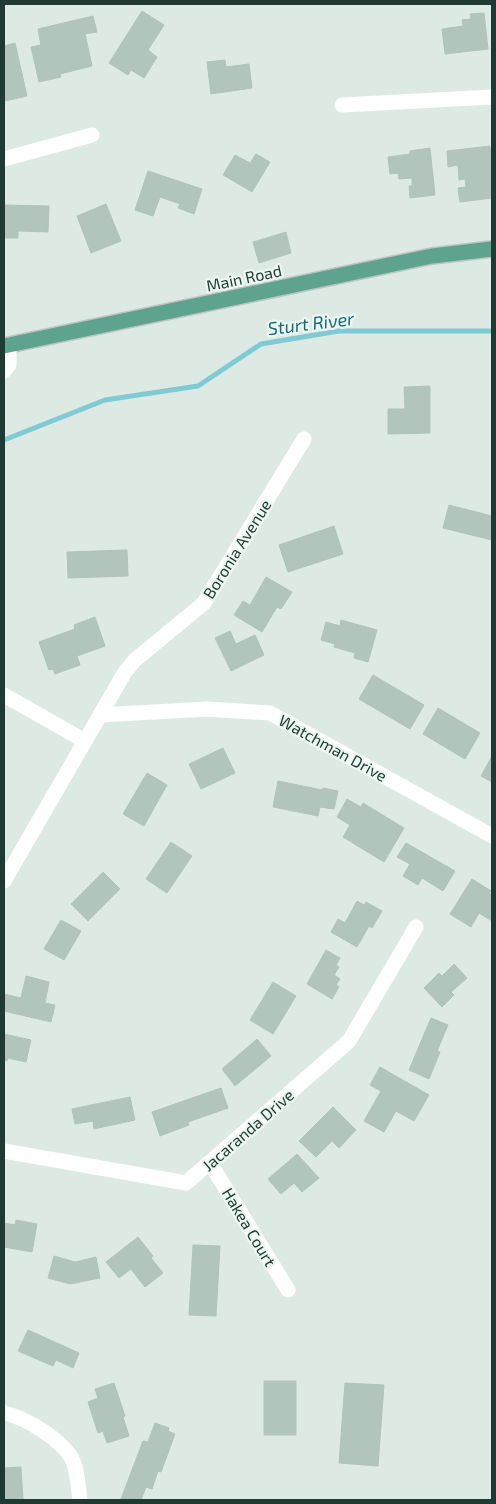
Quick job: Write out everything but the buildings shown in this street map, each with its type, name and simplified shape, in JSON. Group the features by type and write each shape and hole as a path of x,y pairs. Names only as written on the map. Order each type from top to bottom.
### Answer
{"main road":[{"name":"Main Road","path":"6,346 432,256 492,249"}],"street":[{"path":"342,104 492,97"},
{"path":"4,159 92,135"},
{"path":"4,371 9,365 6,346"},
{"name":"Boronia Avenue","path":"4,881 125,672 135,660 204,603 304,439"},
{"path":"4,695 85,741"},
{"name":"Watchman Drive","path":"100,715 207,709 270,713 492,836"},
{"name":"Jacaranda Drive","path":"4,1151 186,1183 349,1041 416,927"},
{"name":"Hakea Court","path":"210,1163 288,1290"},
{"path":"4,1413 20,1417 44,1432 66,1451 73,1462 80,1500"}],"waterway":[{"name":"Sturt River","path":"4,440 105,400 198,386 261,344 339,331 492,331"}]}
